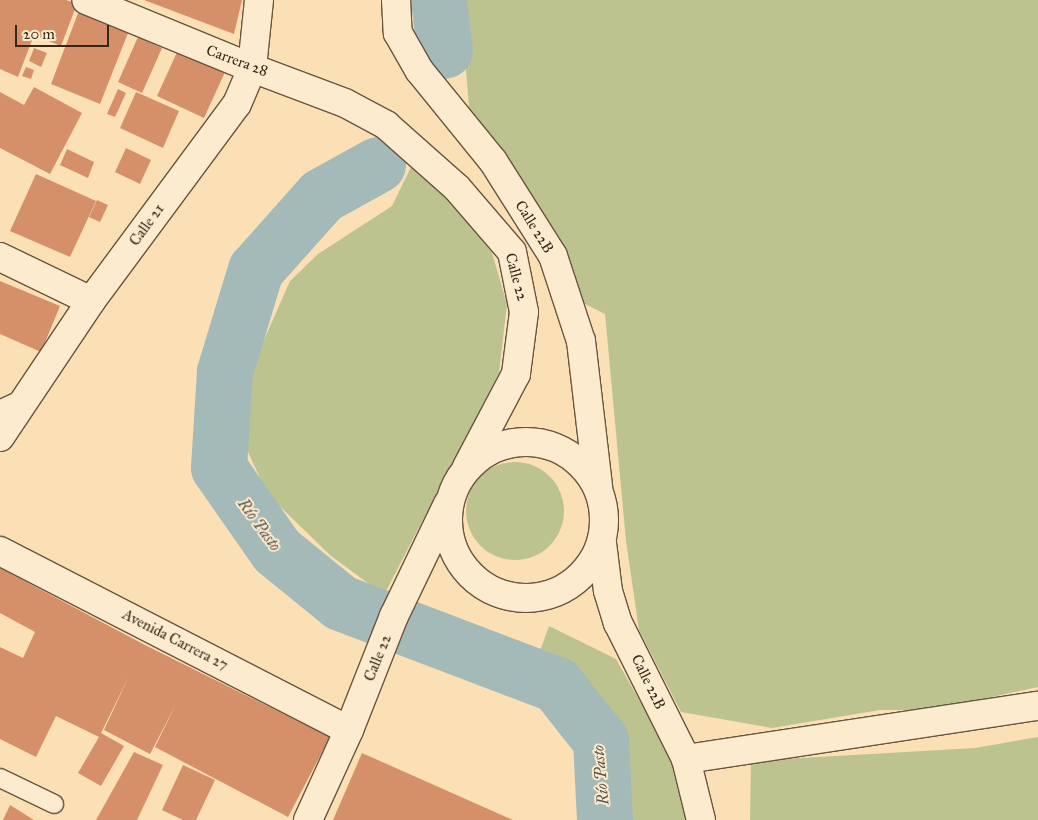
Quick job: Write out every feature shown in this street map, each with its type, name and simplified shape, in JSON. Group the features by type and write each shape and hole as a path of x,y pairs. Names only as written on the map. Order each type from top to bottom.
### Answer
{"main road":[{"name":"Carrera 28","path":"86,0 252,68 345,103 386,125"},
{"name":"Calle 21","path":"0,437 9,411 237,104 252,68 259,0"},
{"name":"Calle 22B","path":"396,0 398,33 419,70 493,161 553,256 569,296 581,341 598,486"},
{"name":"Calle 22","path":"386,125 457,188 512,252 524,312 516,374 467,467"},
{"path":"0,257 91,301"},
{"path":"522,440 552,445 579,461 598,486 605,516 602,544 589,568 570,586 544,597 509,596 491,590 469,574 454,551 447,525 451,498 467,467 492,449 522,440"},
{"name":"Calle 22","path":"308,820 349,730 406,593 451,498"},
{"name":"Calle 22B","path":"602,544 608,591 618,622 686,759 701,820"},
{"name":"Avenida Carrera 27","path":"0,551 349,730"},
{"path":"686,759 1038,706"}],"lane":[{"path":"0,778 54,804"}],"green space":[{"path":"467,0 1038,0 1038,687 932,710 880,710 772,728 681,712 639,630 626,541 605,314 569,296 471,130 462,23"},
{"path":"411,167 448,195 492,253 507,304 499,373 384,595 331,556 268,495 242,439 244,385 290,281 318,254 392,206"},
{"path":"515,462 534,466 550,476 560,492 564,511 560,530 550,546 534,556 515,560 496,556 480,546 470,530 466,511 470,492 480,476 496,466"},
{"path":"549,626 616,659 670,754 686,820 605,820 601,741 558,685 532,673"},
{"path":"1038,737 1038,820 750,820 751,761 975,748"}],"building":[{"path":"0,0 66,0 77,4 61,46 34,35 18,77 0,69"},
{"path":"144,0 242,0 234,34"},
{"path":"80,8 130,28 100,104 51,84"},
{"path":"138,37 162,48 142,93 118,82"},
{"path":"34,48 47,53 41,67 29,61"},
{"path":"178,50 225,72 204,118 157,96"},
{"path":"26,67 34,70 31,79 22,76"},
{"path":"34,87 82,113 50,174 0,148 0,92 24,105"},
{"path":"118,89 126,93 115,117 107,114"},
{"path":"136,92 179,111 163,148 120,128"},
{"path":"126,148 151,160 140,184 115,172"},
{"path":"67,149 94,162 88,178 60,165"},
{"path":"36,174 96,201 70,257 10,231"},
{"path":"97,200 108,205 100,222 89,217"},
{"path":"0,281 60,306 41,352 0,334"},
{"path":"0,568 145,645 330,737 288,817 155,747 175,706 150,754 104,730 129,676 101,733 124,746 101,786 78,773 99,737 56,716 36,757 0,739 0,647 23,658 35,632 0,613"},
{"path":"134,752 163,765 137,820 96,820"},
{"path":"362,753 513,820 333,820"},
{"path":"183,765 215,780 196,820 183,820 162,810"},
{"path":"10,805 34,820 3,820"}],"waterway":[{"name":"Río Pasto","path":"439,0 445,51"},
{"name":"Río Pasto","path":"378,165 322,196 256,270 225,372 219,468 277,551 341,603 557,685 601,741 605,820"}]}
